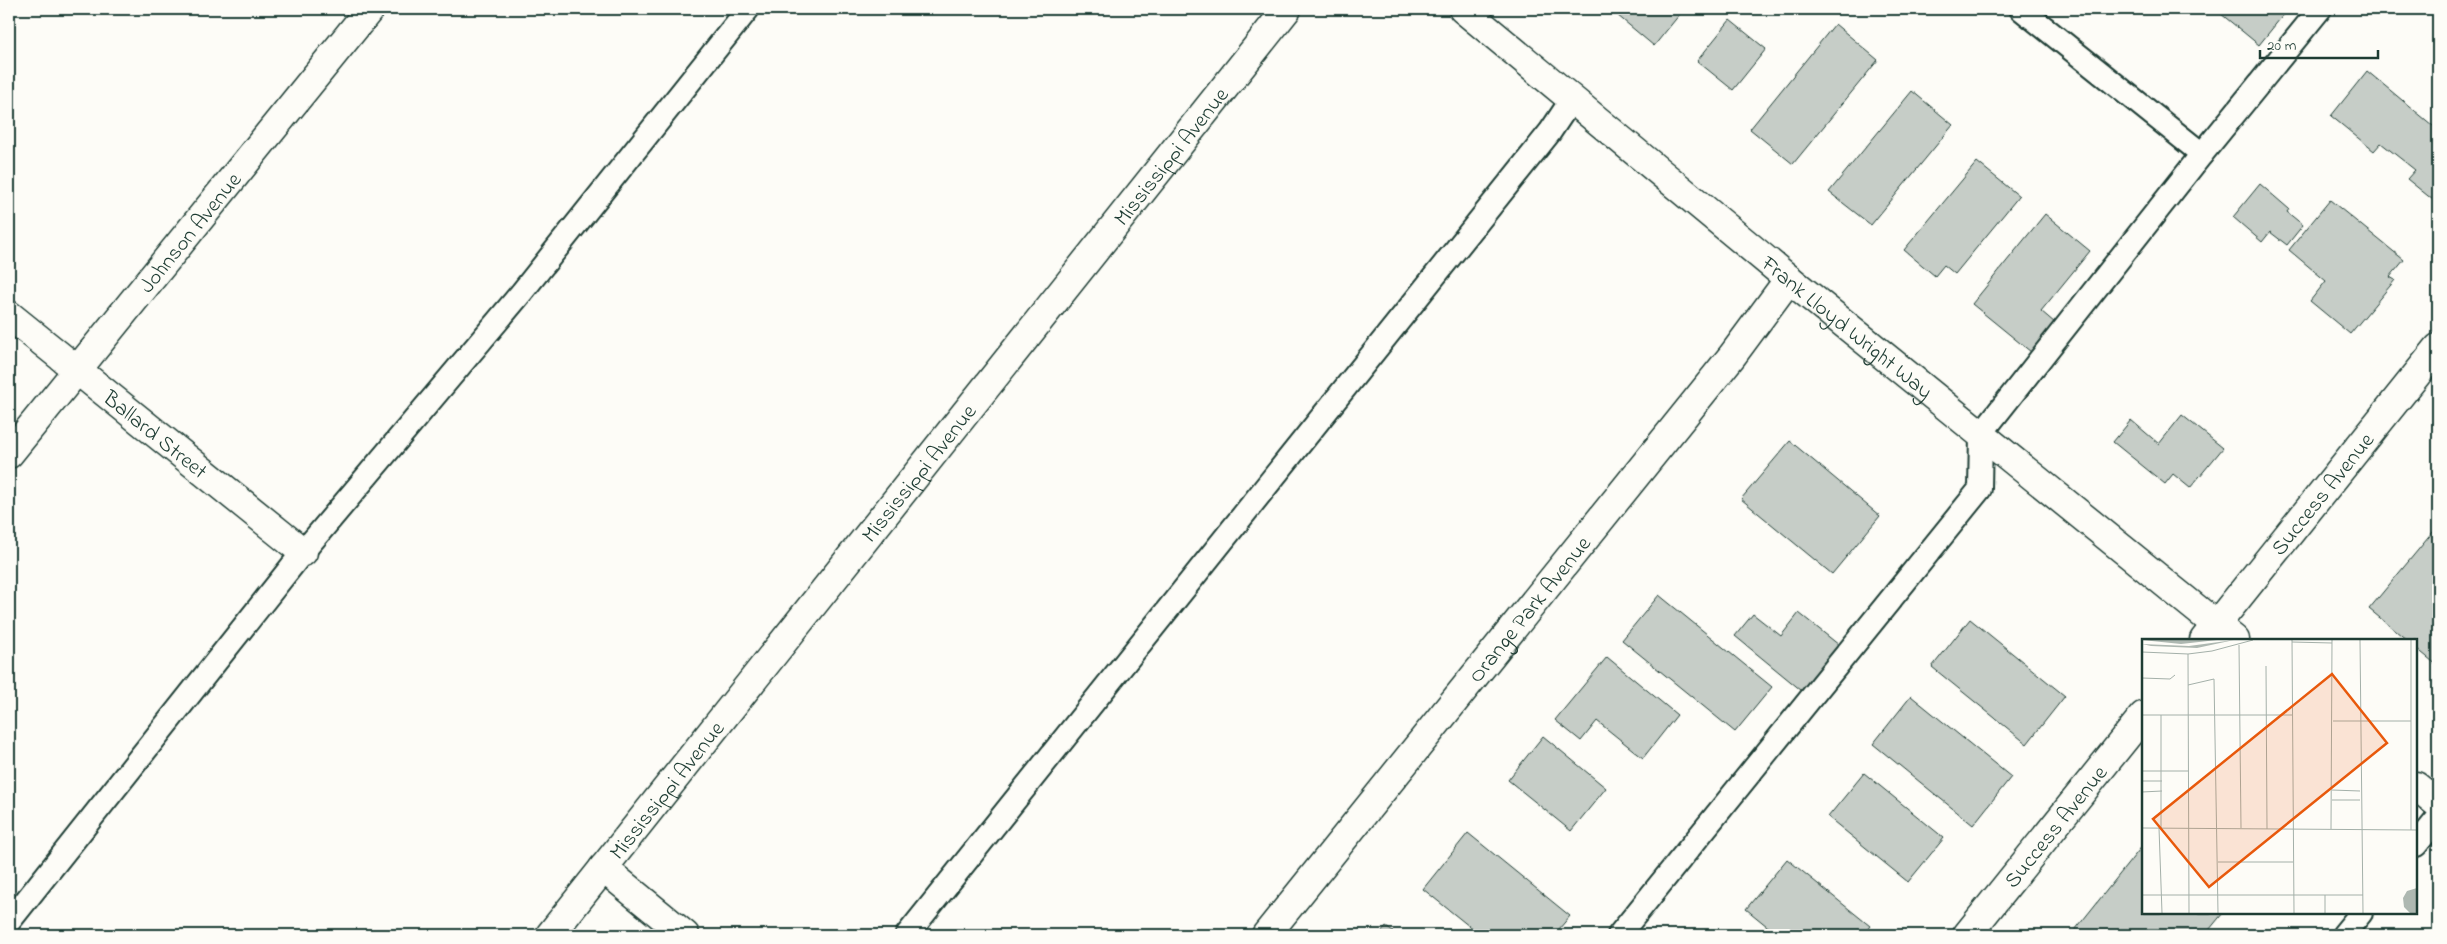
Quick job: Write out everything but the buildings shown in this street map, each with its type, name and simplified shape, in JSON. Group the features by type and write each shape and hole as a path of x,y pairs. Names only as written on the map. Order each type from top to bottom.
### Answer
{"street":[{"name":"Johnson Avenue","path":"9,454 370,9"},
{"name":"Mississippi Avenue","path":"550,935 1288,9"},
{"name":"Frank Lloyd Wright Way","path":"1462,9 1789,279 1982,434 2218,635"},
{"name":"Orange Park Avenue","path":"1266,935 1732,356 1789,279"},
{"name":"Ballard Street","path":"9,315 76,371 303,552"},
{"name":"Success Avenue","path":"2218,635 2438,348"},
{"name":"Success Avenue","path":"1967,935 2142,717"},
{"path":"2417,787 2438,804"},
{"path":"602,868 684,935"}],"lane":[{"path":"9,922 303,552 522,292 748,9"},
{"path":"2021,9 2202,154"},
{"path":"1619,935 1980,489 1982,434 2202,154 2320,9"},
{"path":"908,935 1544,140 1572,100"},
{"path":"2417,844 2438,818"},
{"path":"2343,935 2360,914"}]}
